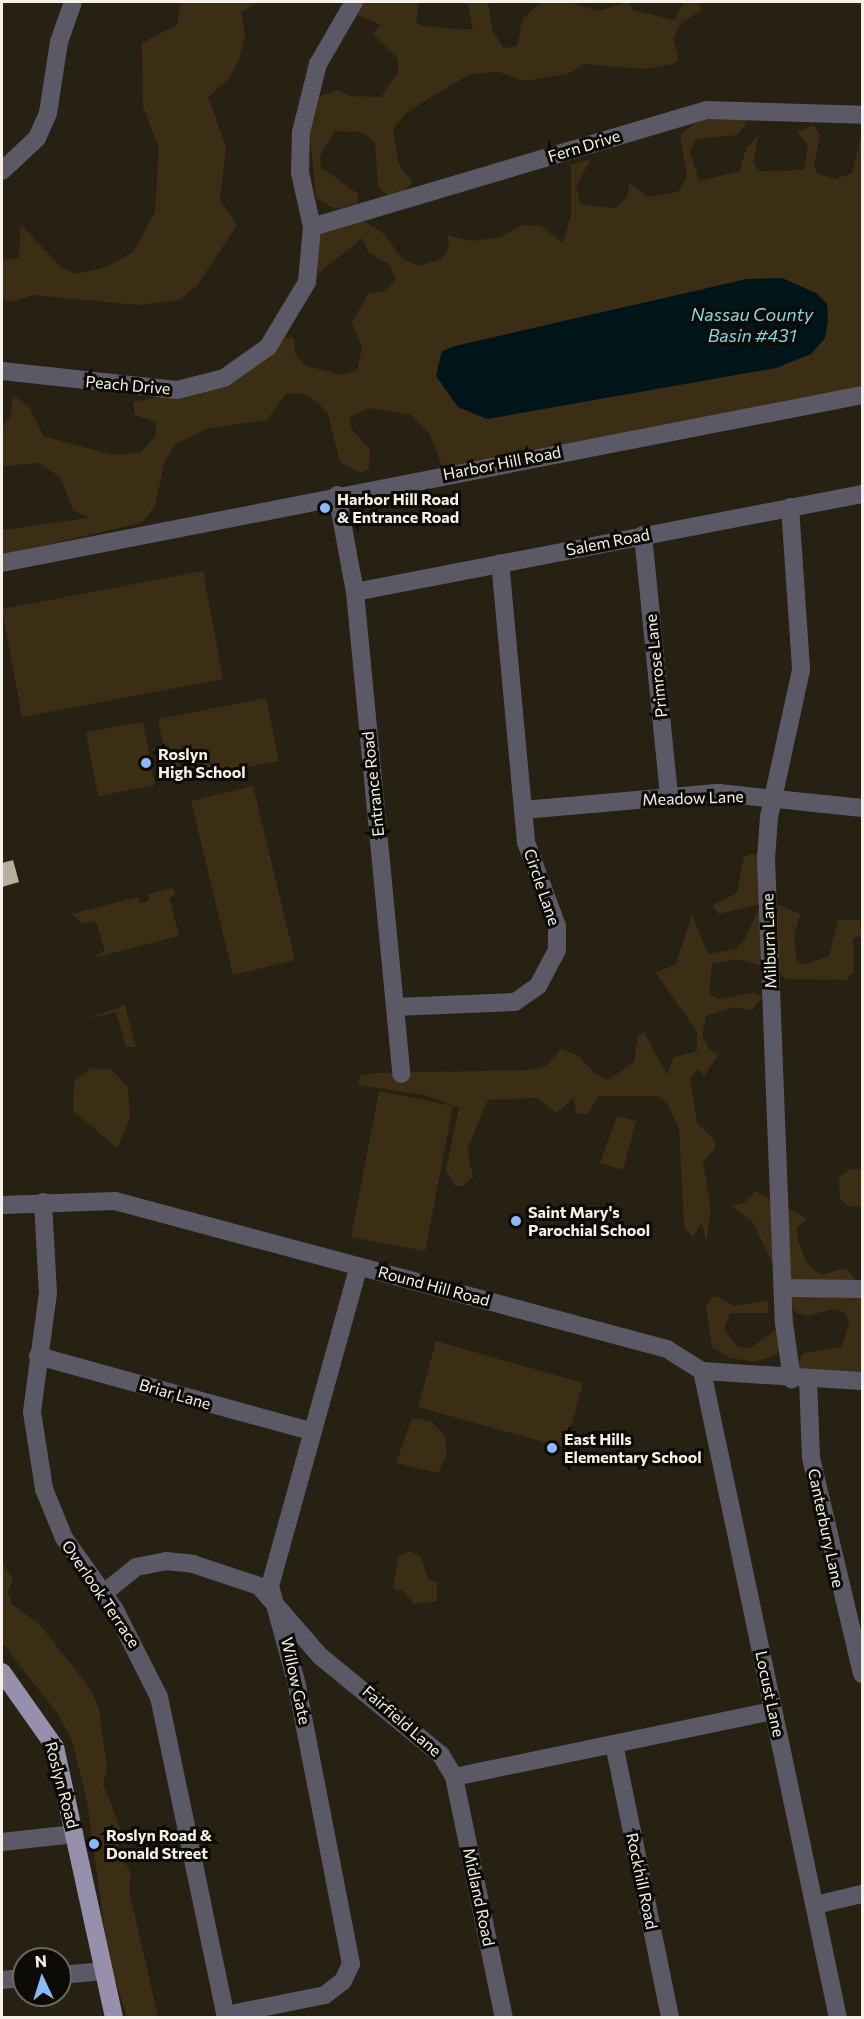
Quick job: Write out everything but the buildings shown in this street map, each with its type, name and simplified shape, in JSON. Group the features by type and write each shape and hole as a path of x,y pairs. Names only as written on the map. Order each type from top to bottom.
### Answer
{"main road":[{"name":"Roslyn Road","path":"2,1672 54,1748 75,1834 114,2018"}],"street":[{"path":"2,171 37,138 48,113 59,42 73,2"},
{"name":"Peach Drive","path":"2,371 146,390 177,390 224,378 268,347 285,327 307,282 312,227 300,173 301,132 318,64 354,2"},
{"name":"Fern Drive","path":"312,227 707,110 862,115"},
{"name":"Harbor Hill Road","path":"2,563 337,495 862,395"},
{"name":"Salem Road","path":"354,592 862,494"},
{"name":"Entrance Road","path":"337,495 354,592 401,1074"},
{"name":"Milburn Lane","path":"790,507 801,670 774,797 766,859 783,1288 800,1379"},
{"name":"Primrose Lane","path":"643,535 669,797"},
{"name":"Circle Lane","path":"395,1007 509,1003 531,993 549,973 557,950 557,926 531,866 500,563"},
{"name":"Meadow Lane","path":"524,810 669,797 774,797 862,808"},
{"name":"Round Hill Road","path":"2,1206 43,1202 115,1201 667,1349 702,1371 800,1379 862,1380"},
{"name":"Overlook Terrace","path":"43,1202 48,1293 32,1412 44,1489 63,1538 104,1593 144,1660 159,1697 226,2016"},
{"name":"Willow Gate","path":"226,2016 325,1995 344,1981 352,1958 287,1636 272,1596 272,1576 359,1266"},
{"path":"783,1288 862,1289"},
{"name":"Briar Lane","path":"38,1356 313,1432"},
{"name":"Locust Lane","path":"702,1371 838,2018"},
{"name":"Canterbury Lane","path":"800,1379 809,1450 862,1674"},
{"name":"Fairfield Lane","path":"104,1593 136,1567 176,1561 244,1580 272,1596 297,1634 429,1743 454,1777"},
{"path":"454,1777 773,1712"},
{"name":"Rockhill Road","path":"614,1744 670,2018"},
{"name":"Midland Road","path":"454,1777 504,2018"},
{"path":"2,1842 75,1834"},
{"path":"815,1905 862,1894"},
{"path":"72,1974 105,1971"}],"shaded area":[{"path":"180,2 258,2 241,12 245,36 239,60 228,80 208,97 226,147 220,200 237,225 196,287 179,300 138,305 33,295 12,302 2,298 2,260 19,258 21,225 62,268 77,274 109,266 134,251 155,212 159,147 143,107 142,43 178,24"},
{"path":"360,2 419,2 416,23 422,26 473,30 467,2 488,2 492,30 504,48 517,46 523,18 542,2 569,2 598,11 628,2 633,10 674,20 684,2 699,2 702,10 680,24 673,39 679,60 673,64 644,69 583,64 570,73 525,81 499,72 470,74 428,99 405,114 393,130 399,165 413,182 401,194 387,195 378,187 375,142 360,132 335,131 320,156 321,167 358,194 358,203 335,209 316,198 310,135 314,98 339,90 349,96 381,97 398,72 398,59 373,34 381,25 358,15"},
{"path":"709,113 746,116 746,123 737,135 696,139 690,151 699,181 740,171 746,148 759,135 753,163 760,171 804,170 808,146 797,132 814,125 820,136 814,165 818,174 836,179 852,173 862,133 862,395 445,473 429,433 411,415 368,408 350,418 351,429 370,449 369,469 360,473 340,462 328,414 319,404 305,394 287,393 267,420 209,428 175,444 164,463 155,507 141,523 2,555 2,530 89,518 73,510 60,477 39,463 2,466 2,428 11,416 13,395 30,408 43,436 113,455 140,453 155,437 156,422 135,415 133,402 184,392 283,337 294,338 295,354 306,366 342,375 357,371 362,348 352,322 369,293 386,291 396,279 389,264 369,253 362,238 318,274 316,244 323,229 364,221 384,234 402,258 418,266 442,259 449,247 447,235 472,241 501,237 522,225 541,226 563,243 571,215 571,165 591,159 576,186 581,205 616,208 628,196 629,183 648,197 678,192 687,177 680,135"},
{"path":"203,571 223,679 22,717 2,609"},
{"path":"266,698 279,761 170,782 158,719"},
{"path":"143,722 155,785 98,796 86,732"},
{"path":"253,786 295,960 233,975 191,801"},
{"path":"751,854 762,856 776,904 800,914 794,936 797,962 805,965 829,956 838,920 859,920 862,935 853,939 854,971 847,980 786,979 776,969 736,959 712,964 709,994 718,999 753,993 763,997 752,1010 735,1007 706,1016 702,1036 710,1050 719,1054 704,1076 699,1069 690,1077 697,1123 715,1141 715,1149 703,1162 711,1209 706,1242 702,1222 693,1237 684,1227 679,1128 667,1103 658,1096 598,1096 588,1114 577,1113 573,1098 557,1113 537,1098 488,1100 467,1149 473,1177 463,1186 455,1186 446,1170 459,1108 425,1095 358,1085 360,1075 377,1073 529,1070 546,1066 561,1049 579,1056 594,1073 608,1080 634,1062 638,1035 644,1032 667,1075 674,1057 697,1051 697,1032 656,973 676,964 692,915 708,954 736,949 745,939 761,904 719,914 712,906 737,893 744,857"},
{"path":"173,888 175,895 169,897 179,936 93,958 105,951 96,921 83,924 71,914 138,897 140,903 149,901 148,894"},
{"path":"125,1005 136,1047 126,1047 116,1012 84,1020"},
{"path":"91,1068 112,1070 128,1087 130,1119 117,1148 73,1111 74,1081"},
{"path":"379,1091 453,1106 425,1251 351,1237"},
{"path":"617,1116 636,1121 623,1170 600,1163"},
{"path":"850,1169 862,1169 862,1207 848,1206 840,1198 839,1177"},
{"path":"756,1191 808,1219 797,1227 798,1242 807,1263 821,1275 846,1268 856,1280 862,1294 862,1374 804,1373 797,1365 803,1353 842,1347 849,1322 845,1312 833,1309 807,1316 796,1313 752,1221 731,1206 744,1203"},
{"path":"714,1295 734,1306 768,1300 768,1313 730,1313 724,1329 738,1347 750,1348 777,1329 782,1340 777,1354 756,1362 730,1358 712,1347 706,1306"},
{"path":"436,1341 583,1383 565,1448 418,1407"},
{"path":"412,1418 431,1421 445,1436 447,1453 438,1473 396,1463"},
{"path":"410,1551 421,1557 428,1579 437,1582 437,1601 414,1604 403,1591 393,1589 398,1556"},
{"path":"2,1563 13,1579 8,1592 12,1604 40,1625 90,1688 99,1709 107,1768 103,1784 121,1830 118,1847 131,1874 129,1890 158,2017 127,2017 109,1960 87,1801 72,1741 58,1714 2,1643"}],"water":[{"name":"Nassau County Basin #431","path":"782,278 816,293 827,304 828,321 825,338 811,354 776,368 487,419 458,407 436,376 442,351 455,346 747,279"}],"place":[{"name":"Harbor Hill Road & Entrance Road","path":"325,508"},
{"name":"Roslyn High School","path":"146,763"},
{"name":"Saint Mary's Parochial School","path":"516,1221"},
{"name":"East Hills Elementary School","path":"552,1448"},
{"name":"Roslyn Road & Donald Street","path":"94,1844"}]}
